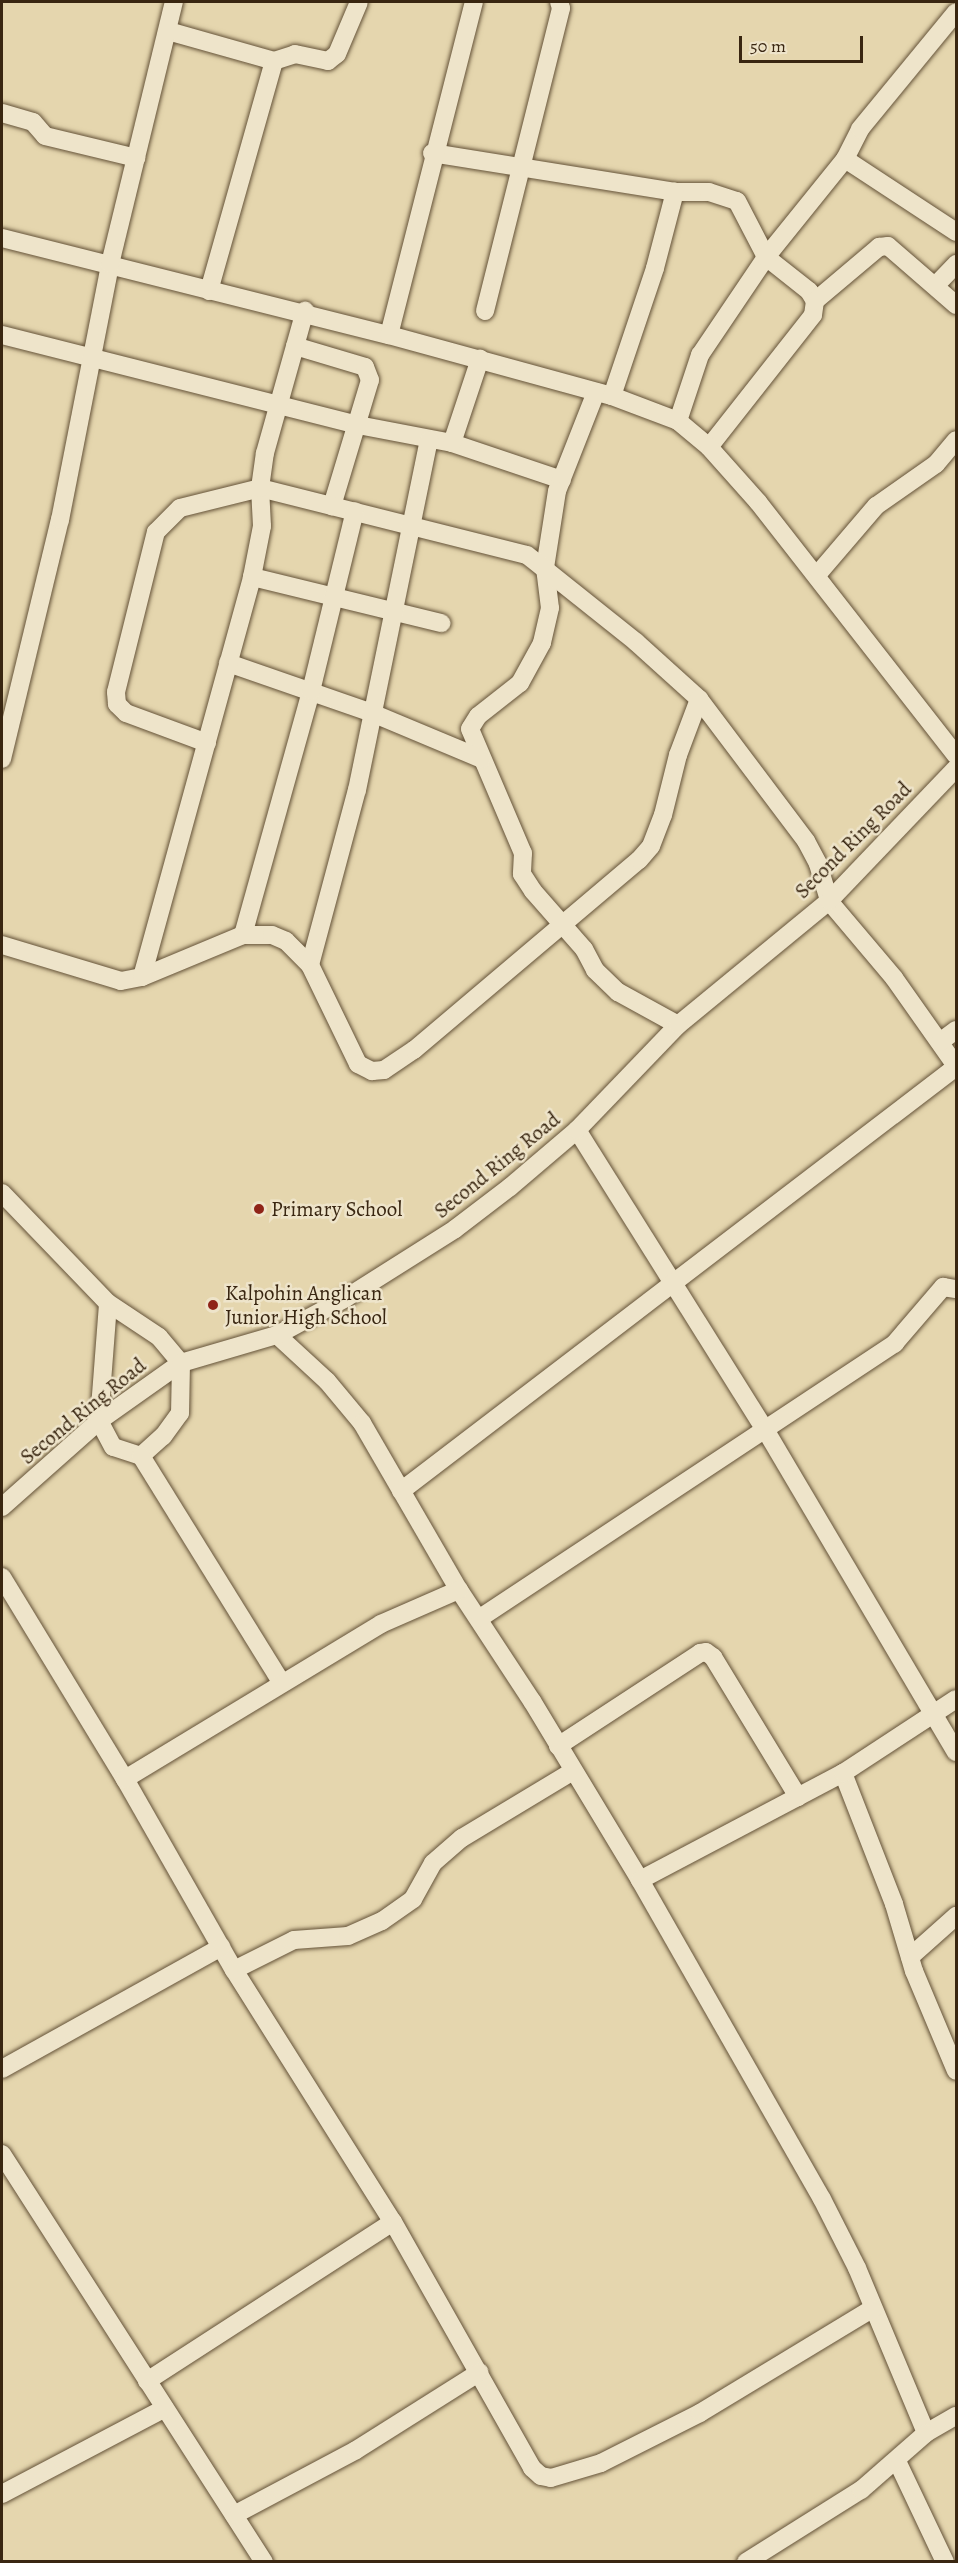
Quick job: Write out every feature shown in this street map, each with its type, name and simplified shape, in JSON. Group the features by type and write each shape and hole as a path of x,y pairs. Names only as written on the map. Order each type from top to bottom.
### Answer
{"street":[{"path":"2,759 9,686 60,520 90,355 110,264 174,2"},
{"path":"168,31 274,61 295,54 328,60 337,54 359,2"},
{"path":"389,335 432,153 474,2"},
{"path":"485,311 519,168 561,8 559,2"},
{"path":"678,421 700,355 766,256 845,159 860,129 957,12"},
{"path":"209,291 274,61"},
{"path":"2,113 33,122 45,136 136,158"},
{"path":"432,153 675,192 709,192 737,201 766,256 815,301"},
{"path":"845,159 957,232"},
{"path":"675,192 655,268 604,394 562,480 545,568 550,608 542,643 520,683 478,716 470,729 523,853 522,874 562,926 584,949 595,970 618,992 678,1025"},
{"path":"2,238 209,291 305,311 604,394 678,421 709,447 818,575 957,755"},
{"path":"709,447 813,315 815,301 879,247 888,246 937,284 957,304"},
{"path":"937,284 957,264"},
{"path":"142,977 252,577 262,526 260,488 278,404 305,311"},
{"path":"2,335 90,355 358,425 452,443 562,480"},
{"path":"295,346 365,367 370,380 332,506"},
{"path":"452,443 480,359"},
{"path":"310,965 357,790 394,611 409,524 429,440"},
{"path":"818,575 876,506 936,464 957,441"},
{"path":"207,743 126,713 117,704 116,692 156,532 180,508 260,488 503,547 527,555 636,642 699,699 806,841 818,864 829,901 894,978 957,1067 402,1491"},
{"path":"243,935 310,691 355,511"},
{"path":"252,577 441,623"},
{"path":"228,663 372,713 482,759"},
{"path":"2,945 121,981 142,977 243,935 272,935 286,941 310,965 358,1064 372,1071 384,1070 414,1050 562,926 651,846 699,699"},
{"name":"Second Ring Road","path":"2,1507 99,1422 181,1363 277,1335 401,1266 455,1230 577,1130 678,1025 829,901 957,768"},
{"path":"940,1042 957,1030"},
{"path":"577,1130 766,1431 957,1752"},
{"path":"2,1193 108,1303 159,1337 181,1363 180,1413 163,1436 141,1456"},
{"path":"480,1618 766,1431 895,1343 943,1287 957,1289"},
{"path":"108,1303 99,1422 113,1447 141,1456 282,1683"},
{"path":"277,1335 327,1381 362,1423 459,1590 480,1618 640,1880 816,2189 857,2268 872,2309 926,2433"},
{"path":"2,1577 125,1779 234,1970 393,2222 480,2372 532,2468 541,2476 551,2478 601,2463 700,2413 872,2309"},
{"path":"125,1779 381,1624 459,1590"},
{"path":"558,1746 700,1653 706,1652 713,1657 798,1797"},
{"path":"640,1880 843,1773 957,1698"},
{"path":"234,1970 294,1940 348,1936 382,1921 414,1899 433,1863 462,1838 573,1771"},
{"path":"843,1773 894,1904 910,1957 957,2071"},
{"path":"910,1957 957,1916"},
{"path":"2,2069 221,1947"},
{"path":"2,2154 264,2562"},
{"path":"147,2380 393,2222"},
{"path":"234,2515 356,2450 480,2372"},
{"path":"2,2494 165,2408"},
{"path":"746,2562 861,2490 897,2461 926,2433 957,2416"},
{"path":"897,2461 945,2562"}],"place":[{"name":"Primary School","path":"259,1209"},
{"name":"Kalpohin Anglican Junior High School","path":"213,1305"}]}
